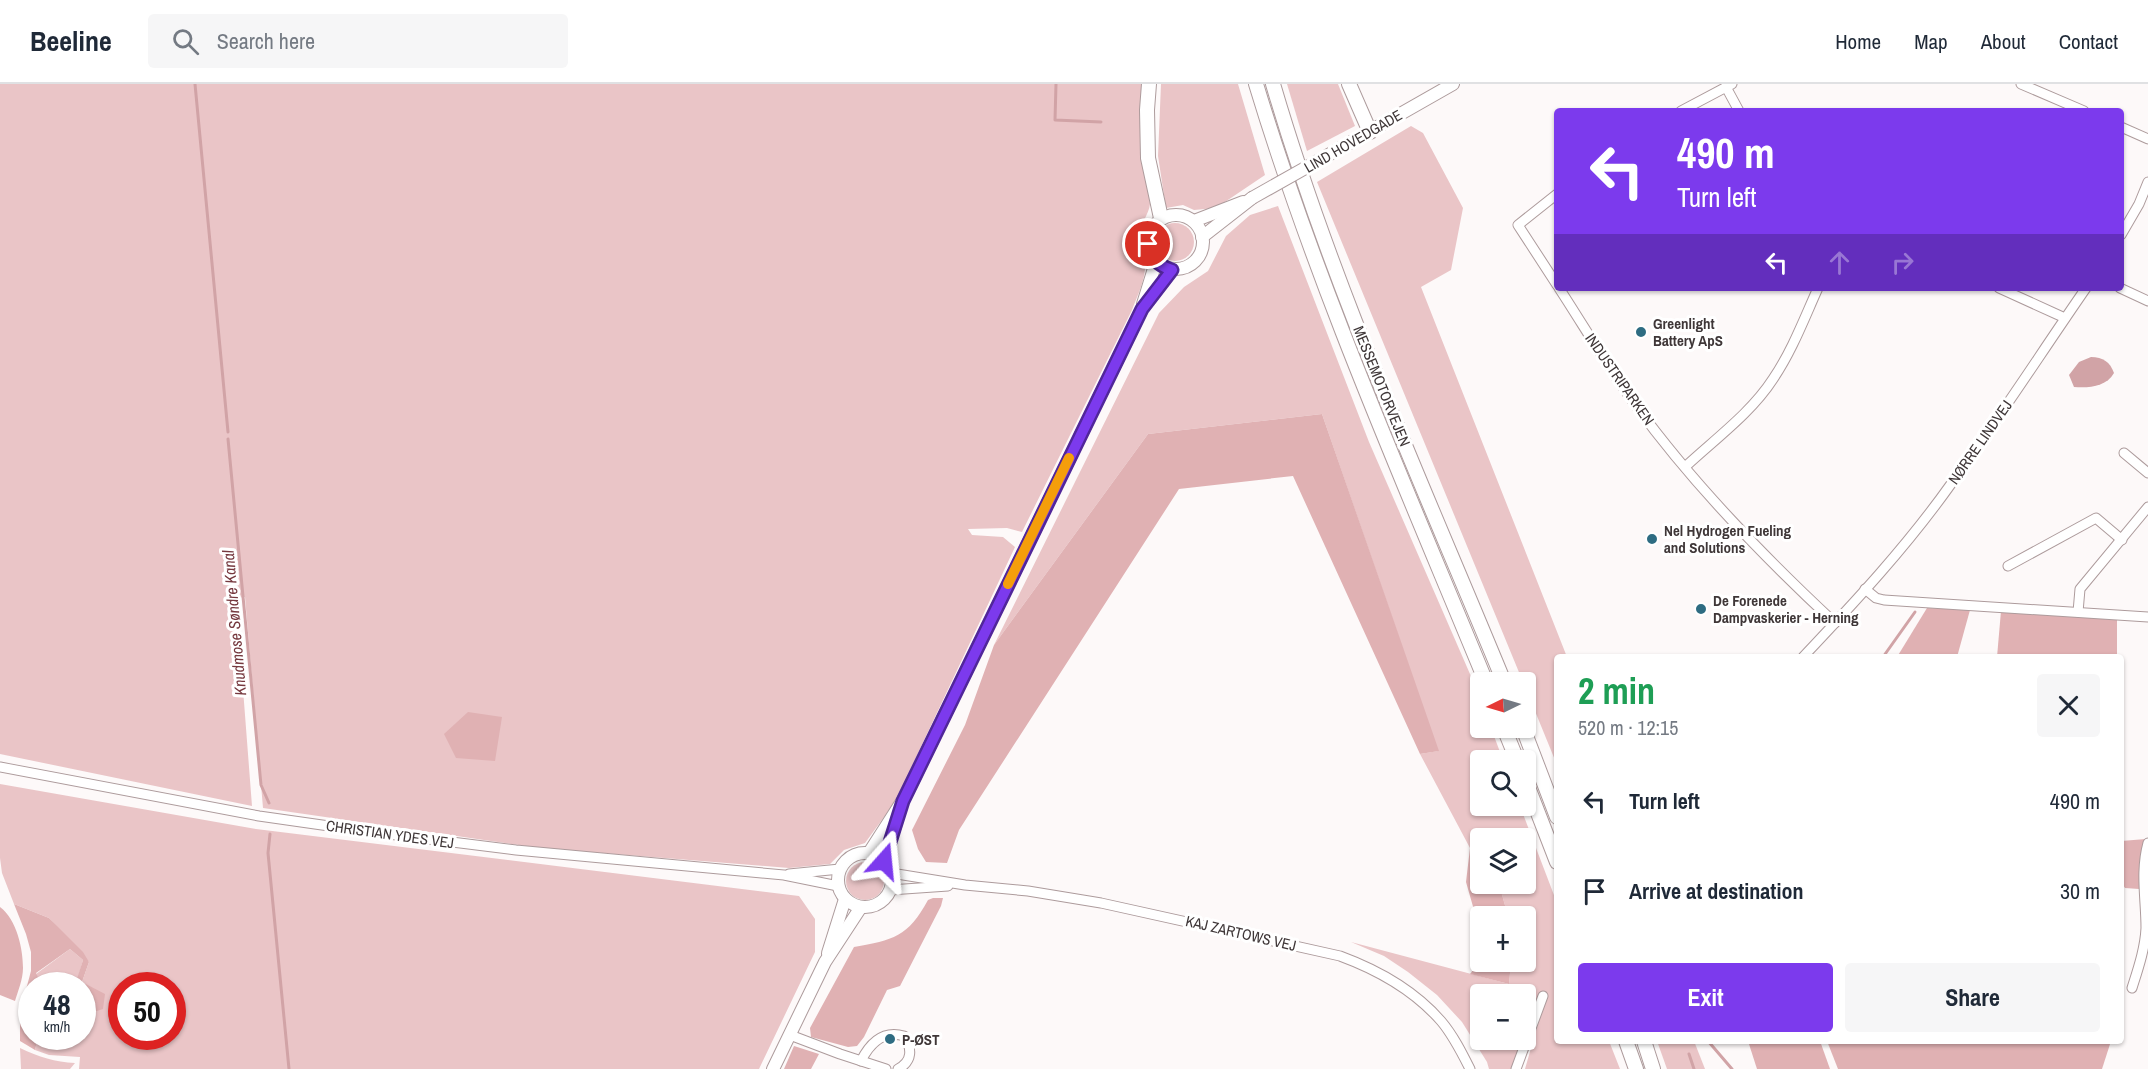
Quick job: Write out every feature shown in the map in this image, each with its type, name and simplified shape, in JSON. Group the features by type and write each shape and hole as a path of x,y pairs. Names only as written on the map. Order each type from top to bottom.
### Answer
{"highway":[{"path":"1149,84 1148,158 1161,219"},
{"name":"MESSEMOTORVEJEN","path":"1256,84 1278,154 1346,343 1482,672"},
{"name":"MESSEMOTORVEJEN","path":"1273,84 1291,145 1361,336 1500,672"},
{"path":"1349,84 1370,132"},
{"path":"1526,738 1554,809"},
{"path":"1536,808 1554,854"},
{"path":"1627,1044 1636,1069"},
{"path":"1645,1044 1653,1069"}],"main road":[{"name":"LIND HOVEDGADE","path":"1194,221 1252,198 1453,84"},
{"name":"LIND HOVEDGADE","path":"1202,237 1252,198"},
{"path":"1178,215 1194,221 1200,228 1202,237 1203,249 1198,258 1191,265 1172,270 1156,262 1150,253 1148,244 1149,234 1154,225 1161,219 1178,215"},
{"path":"869,853 903,801 1142,309 1156,262"},
{"path":"1142,309 1172,270"},
{"path":"884,861 903,801"},
{"path":"859,853 869,853 884,861 891,873 890,890 885,899 877,904 861,907 845,899 838,886 840,869 850,857 859,853"},
{"path":"825,962 845,899"},
{"path":"773,1069 825,962 861,907"}],"street":[{"path":"2021,84 2077,108"},
{"path":"1687,108 1729,86 1738,108"},
{"path":"2124,128 2148,139"},
{"path":"2124,230 2139,204 2148,182"},
{"name":"INDUSTRIPARKEN","path":"1554,196 1518,225 1554,280"},
{"path":"2124,290 2148,301"},
{"name":"INDUSTRIPARKEN","path":"1561,291 1637,407 1685,467 1726,515 1835,623"},
{"path":"1685,467 1751,406 1772,381 1785,360 1817,291"},
{"path":"2006,291 2065,318"},
{"name":"NØRRE LINDVEJ","path":"1806,654 1865,590 1951,484 2083,291"},
{"path":"2124,453 2148,473"},
{"path":"2078,612 2080,589 2148,507"},
{"path":"2008,566 2096,519 2122,540"},
{"path":"1865,590 1876,598 1884,600 2148,617"},
{"name":"CHRISTIAN YDES VEJ","path":"0,767 259,816 364,831 516,850 784,875 838,886"},
{"path":"2132,988 2145,941 2143,875 2148,843"},
{"name":"CHRISTIAN YDES VEJ","path":"784,875 840,869"},
{"name":"KAJ ZARTOWS VEJ","path":"891,873 1101,903 1340,956 1371,968 1418,998 1442,1021 1470,1069"},
{"name":"KAJ ZARTOWS VEJ","path":"890,890 965,885"},
{"path":"1251,948 1254,936"},
{"path":"1516,1069 1543,996"},
{"path":"861,1061 870,1046 880,1038 893,1033 904,1036 910,1045 909,1057 898,1069"},
{"path":"790,1035 886,1069"}],"shaded area":[{"path":"0,84 1143,84 1141,110 1150,204 1139,236 1145,256 1145,272 1132,310 1022,532 1007,528 968,529 972,535 1003,537 1015,547 895,802 865,843 844,850 830,864 789,868 540,848 263,808 245,597 236,598 252,806 0,754"},
{"path":"1161,84 1238,84 1265,175 1216,208 1194,210 1183,205 1166,208 1158,156"},
{"path":"1287,84 1338,84 1355,126 1307,151"},
{"path":"1411,126 1423,133 1463,208 1451,270 1421,287 1566,654 1554,654 1554,758 1536,714 1536,672 1519,672 1317,182"},
{"path":"1278,206 1369,442 1470,674 1470,738 1495,738 1499,750 1470,750 1470,816 1524,816 1528,828 1470,828 1470,848 1420,754 1438,751 1322,414 1148,434 994,645 1159,313 1184,287 1208,271 1226,236 1250,215"},
{"path":"1175,223 1189,228 1194,242 1189,256 1175,261 1161,256 1156,242 1161,228"},
{"path":"2091,357 2106,361 2114,373 2102,384 2091,387 2074,387 2069,375 2079,362"},
{"path":"1322,414 1439,751 1420,754 1293,476 1179,489 959,830 947,863 926,862 918,849 912,830 965,725 994,645 1148,434"},
{"path":"1927,608 1970,610 1958,654 1899,654"},
{"path":"2001,611 2117,620 2117,654 1997,654"},
{"path":"468,712 502,717 495,761 456,758 444,734"},
{"path":"0,784 256,829 799,896 815,919 815,952 759,1069 79,1069 80,1057 49,1055 35,1050 96,1050 96,972 86,972 89,962 49,918 14,904 2,873"},
{"path":"2146,839 2140,865 2139,889 2124,886 2124,841"},
{"path":"1470,848 1470,894 1502,894 1505,906 1473,906 1466,882"},
{"path":"1536,848 1554,895 1554,1044 1610,1044 1620,1069 1525,1069 1530,1050 1536,1050 1536,1031 1546,996 1542,991 1536,1006 1536,984 1509,984 1510,972 1536,972 1536,906 1505,906 1502,894 1536,894"},
{"path":"865,862 878,868 884,881 878,894 865,900 852,894 846,881 852,868"},
{"path":"943,898 941,906 900,986 887,990 864,1037 857,1046 848,1047 811,1037 810,1028 854,947 898,935 913,922 928,900"},
{"path":"14,904 49,918 83,952 89,962 86,972 79,972 83,960 70,949 37,972 31,972 31,952"},
{"path":"0,907 11,919 18,935 23,972 18,972 18,991 15,1001 0,995"},
{"path":"1351,942 1509,984 1470,984 1470,1035 1462,1022 1437,995 1408,972 1384,956"},
{"path":"70,949 83,960 80,972 39,972"},
{"path":"1472,972 1510,972 1509,984 1470,974"},
{"path":"96,989 105,994 103,1009 97,1011"},
{"path":"1658,1044 1695,1044 1705,1069 1667,1069"},
{"path":"1749,1044 1821,1044 1830,1069 1757,1069"},
{"path":"1828,1044 2110,1044 2102,1069 1838,1069"},
{"path":"794,1046 819,1054 811,1069 784,1069"},
{"path":"20,1050 61,1062 75,1063 70,1069 21,1069"},
{"path":"1480,1050 1519,1050 1511,1069 1489,1069"}],"waterway":[{"name":"Knudmose Søndre Kanal","path":"195,84 228,432"},
{"path":"1056,84 1055,120 1101,122"},
{"name":"Knudmose Søndre Kanal","path":"228,439 261,785 269,803"},
{"path":"1885,654 1915,612"},
{"name":"Knudmose Søndre Kanal","path":"270,834 268,853 289,1069"},
{"path":"1711,1044 1732,1069"},
{"path":"1689,1054 1694,1069"}],"slow traffic":[{"path":"1008,584 1069,458"}],"place":[{"name":"Greenlight Battery ApS","path":"1641,332"},
{"name":"Nel Hydrogen Fueling and Solutions","path":"1652,539"},
{"name":"De Forenede Dampvaskerier - Herning","path":"1701,609"},
{"name":"P-ØST","path":"890,1039"}],"route":[{"path":"884,861 903,801 1142,309 1172,270 1156,262 1150,253 1148,244"}]}
